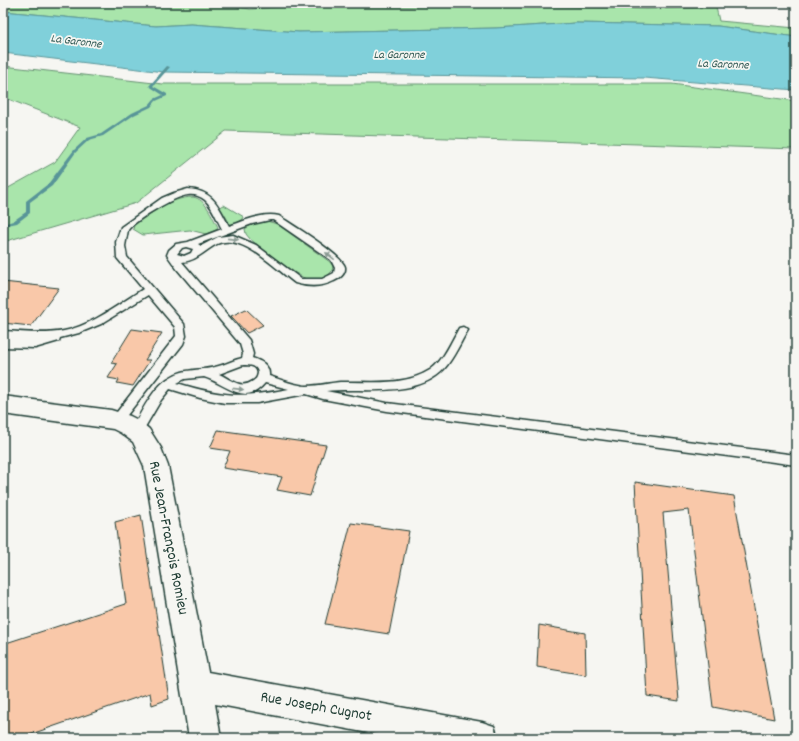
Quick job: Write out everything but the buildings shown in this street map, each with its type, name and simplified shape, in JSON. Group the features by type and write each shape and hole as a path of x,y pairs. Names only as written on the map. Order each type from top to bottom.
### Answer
{"street":[{"path":"3,405 127,426"},
{"name":"Rue Jean-François Romieu","path":"127,426 146,441 156,466 205,738"},
{"name":"Rue Joseph Cugnot","path":"196,685 482,738"}],"lane":[{"path":"127,426 181,336 180,326 122,258 120,252 125,227 168,198 182,194 194,193 203,195 209,199 226,230"},
{"path":"175,258 185,259 218,240 224,238 236,238 246,242 298,281 303,283 316,283 324,281 337,274 340,267 334,258 276,218 256,220 191,244 185,244 175,248 172,255 180,267 245,343 248,354 246,361"},
{"path":"190,277 189,265 198,249 191,244"},
{"path":"3,343 36,344 45,342 87,326 149,290"},
{"path":"168,384 222,399 233,400 262,398 330,387 396,384 417,381 434,372 444,362 463,330"},
{"path":"3,334 64,334"},
{"path":"127,426 159,395 168,384 180,376 204,373 246,361 258,363 264,372 263,378 252,388 236,389 230,387 219,379 204,373"},
{"path":"263,378 356,402 386,407 796,460"}],"green space":[{"path":"3,3 215,3 250,9 328,3 394,6 504,4 646,9 716,7 719,21 796,28 796,37 718,26 576,23 496,28 299,32 191,24 156,26 3,11"},
{"path":"3,66 163,84 672,84 796,101 796,149 226,131 136,203 3,242 3,191 55,162 80,127 3,97"},
{"path":"193,197 202,201 208,209 218,227 216,230 206,234 190,230 143,235 133,229 134,225 163,206 177,200"},
{"path":"224,205 244,217 243,219 234,225 230,224 220,207"},
{"path":"267,221 277,224 330,262 333,266 332,271 321,279 307,279 288,268 250,239 246,234 245,229 258,222"}],"water":[{"name":"La Garonne","path":"3,11 156,26 191,24 299,32 496,28 576,23 718,26 796,37 796,90 644,78 164,72 3,53"}],"waterway":[{"path":"3,225 15,222 28,212 28,202 50,185 75,151 88,139 102,135 133,114 150,106 155,100 166,95 151,86 168,67"}]}
